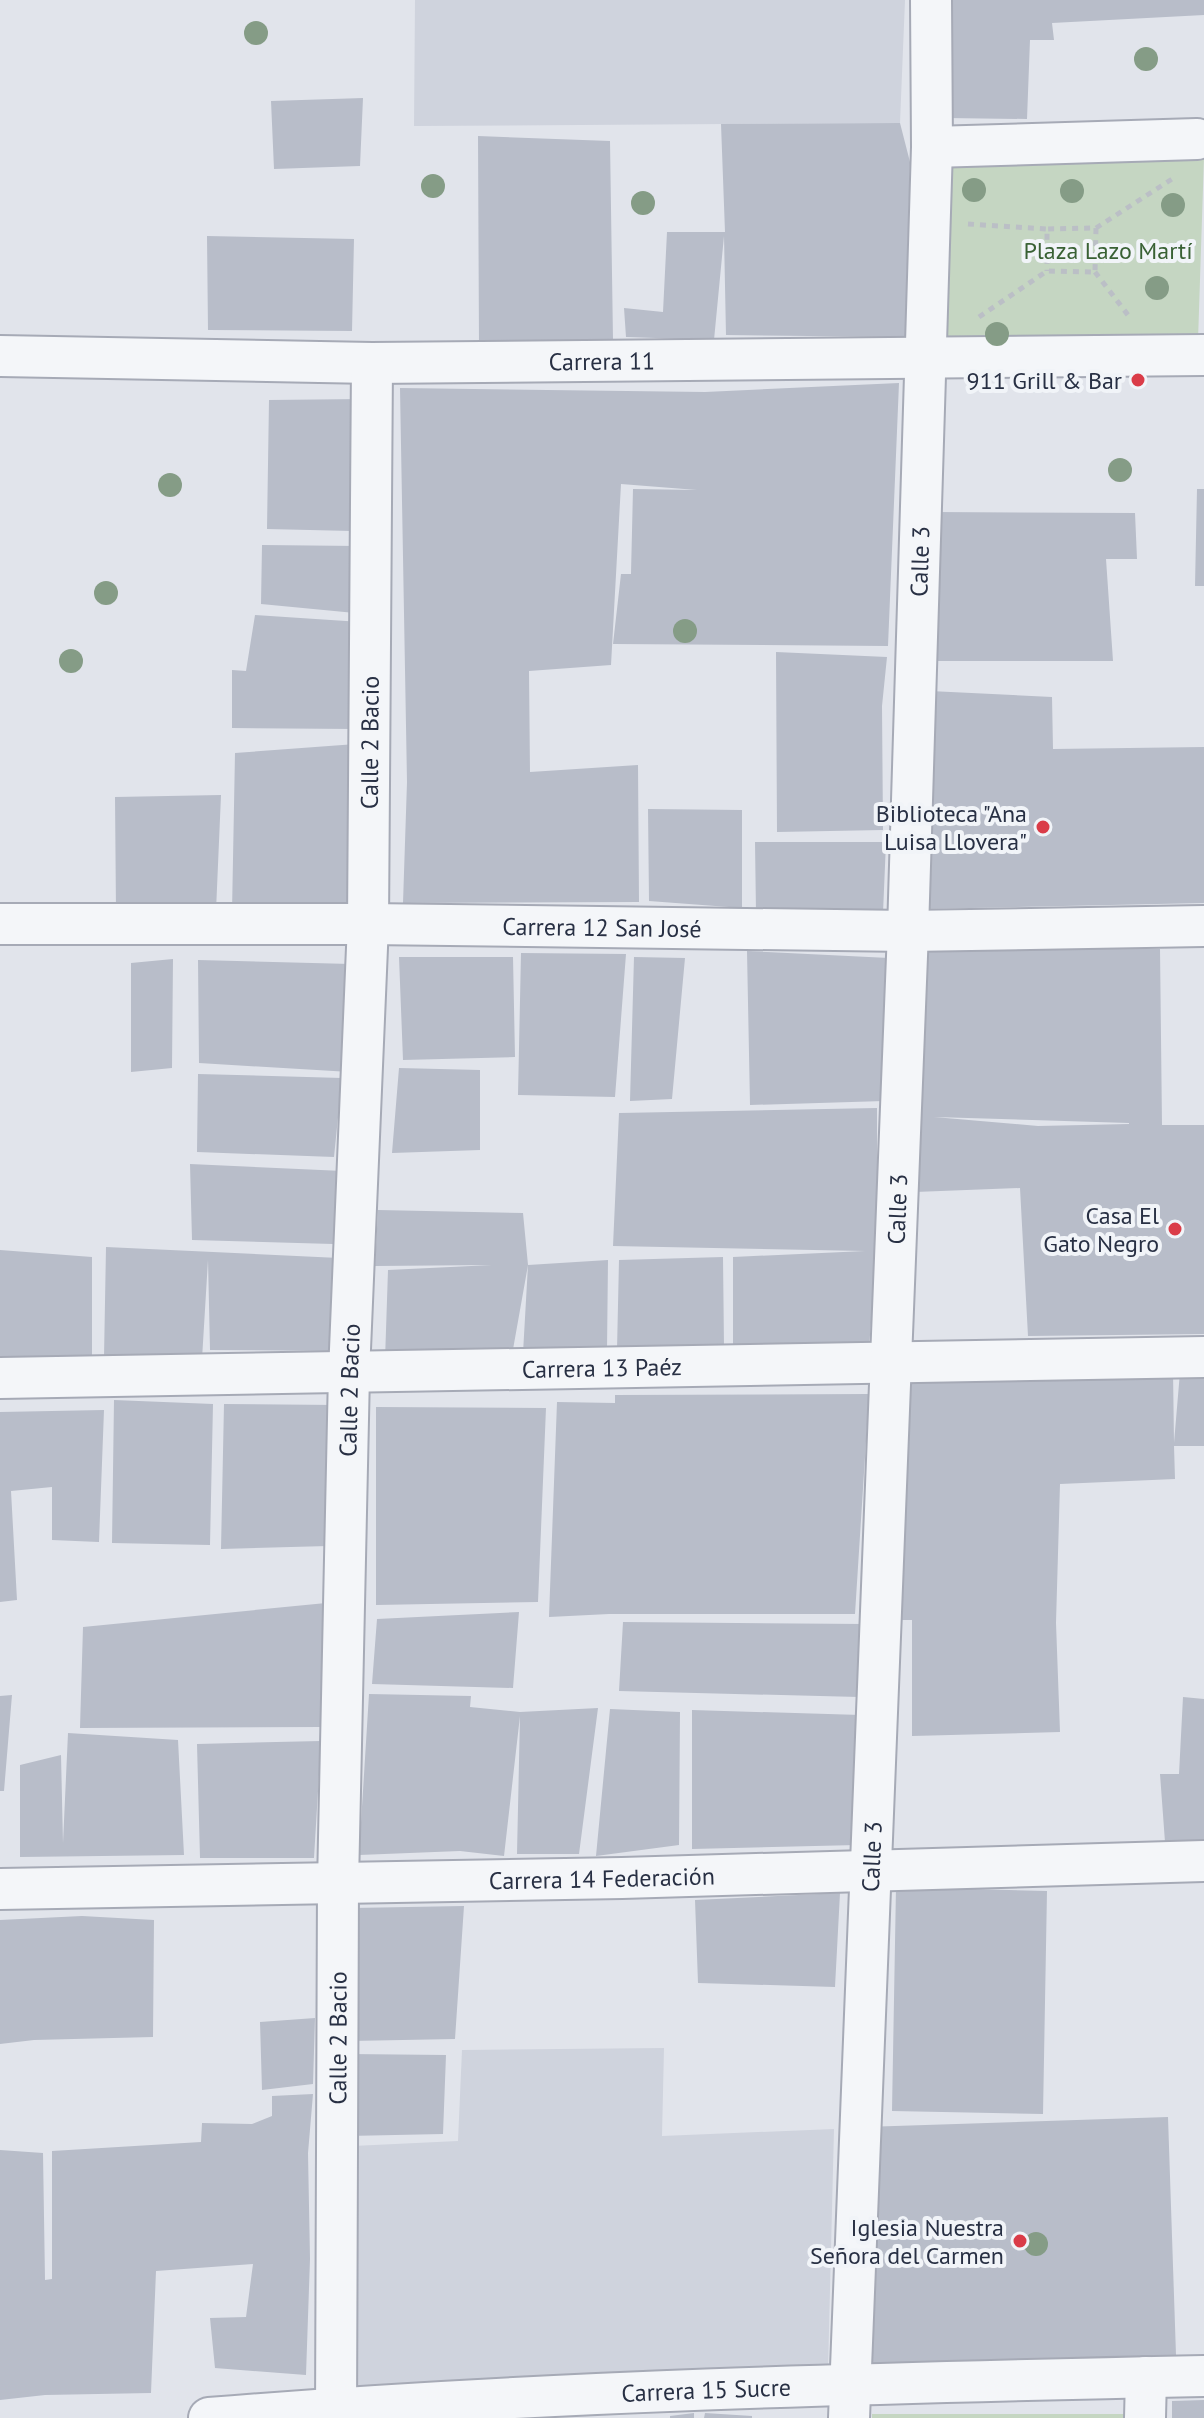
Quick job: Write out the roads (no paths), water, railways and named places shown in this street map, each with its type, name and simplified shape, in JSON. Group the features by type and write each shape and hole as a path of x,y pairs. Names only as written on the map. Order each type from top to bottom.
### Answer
{"street":[{"name":"Calle 3","path":"849,2401 908,931 932,147 931,0"},
{"path":"932,147 1188,156"},
{"name":"Carrera 11","path":"0,356 372,363 1204,355"},
{"name":"Calle 2 Bacio","path":"336,2413 338,1884 349,1373 368,924 372,363"},
{"name":"Carrera 12 San José","path":"0,924 368,924 908,931 1204,926"},
{"name":"Carrera 13 Paéz","path":"0,1378 892,1365 1204,1357"},
{"name":"Carrera 14 Federación","path":"0,1889 338,1884 1204,1861"},
{"name":"Carrera 15 Sucre","path":"209,2418 849,2401 1146,2377 1204,2376"},
{"path":"1145,2418 1146,2377"}],"place":[{"name":"911 Grill & Bar","path":"1138,380"},
{"name":"Biblioteca \"Ana Luisa Llovera\"","path":"1043,827"},
{"name":"Casa El Gato Negro","path":"1175,1229"},
{"name":"Iglesia Nuestra Señora del Carmen","path":"1020,2241"}],"park label":[{"name":"Plaza Lazo Martí","path":"1108,250"}]}
